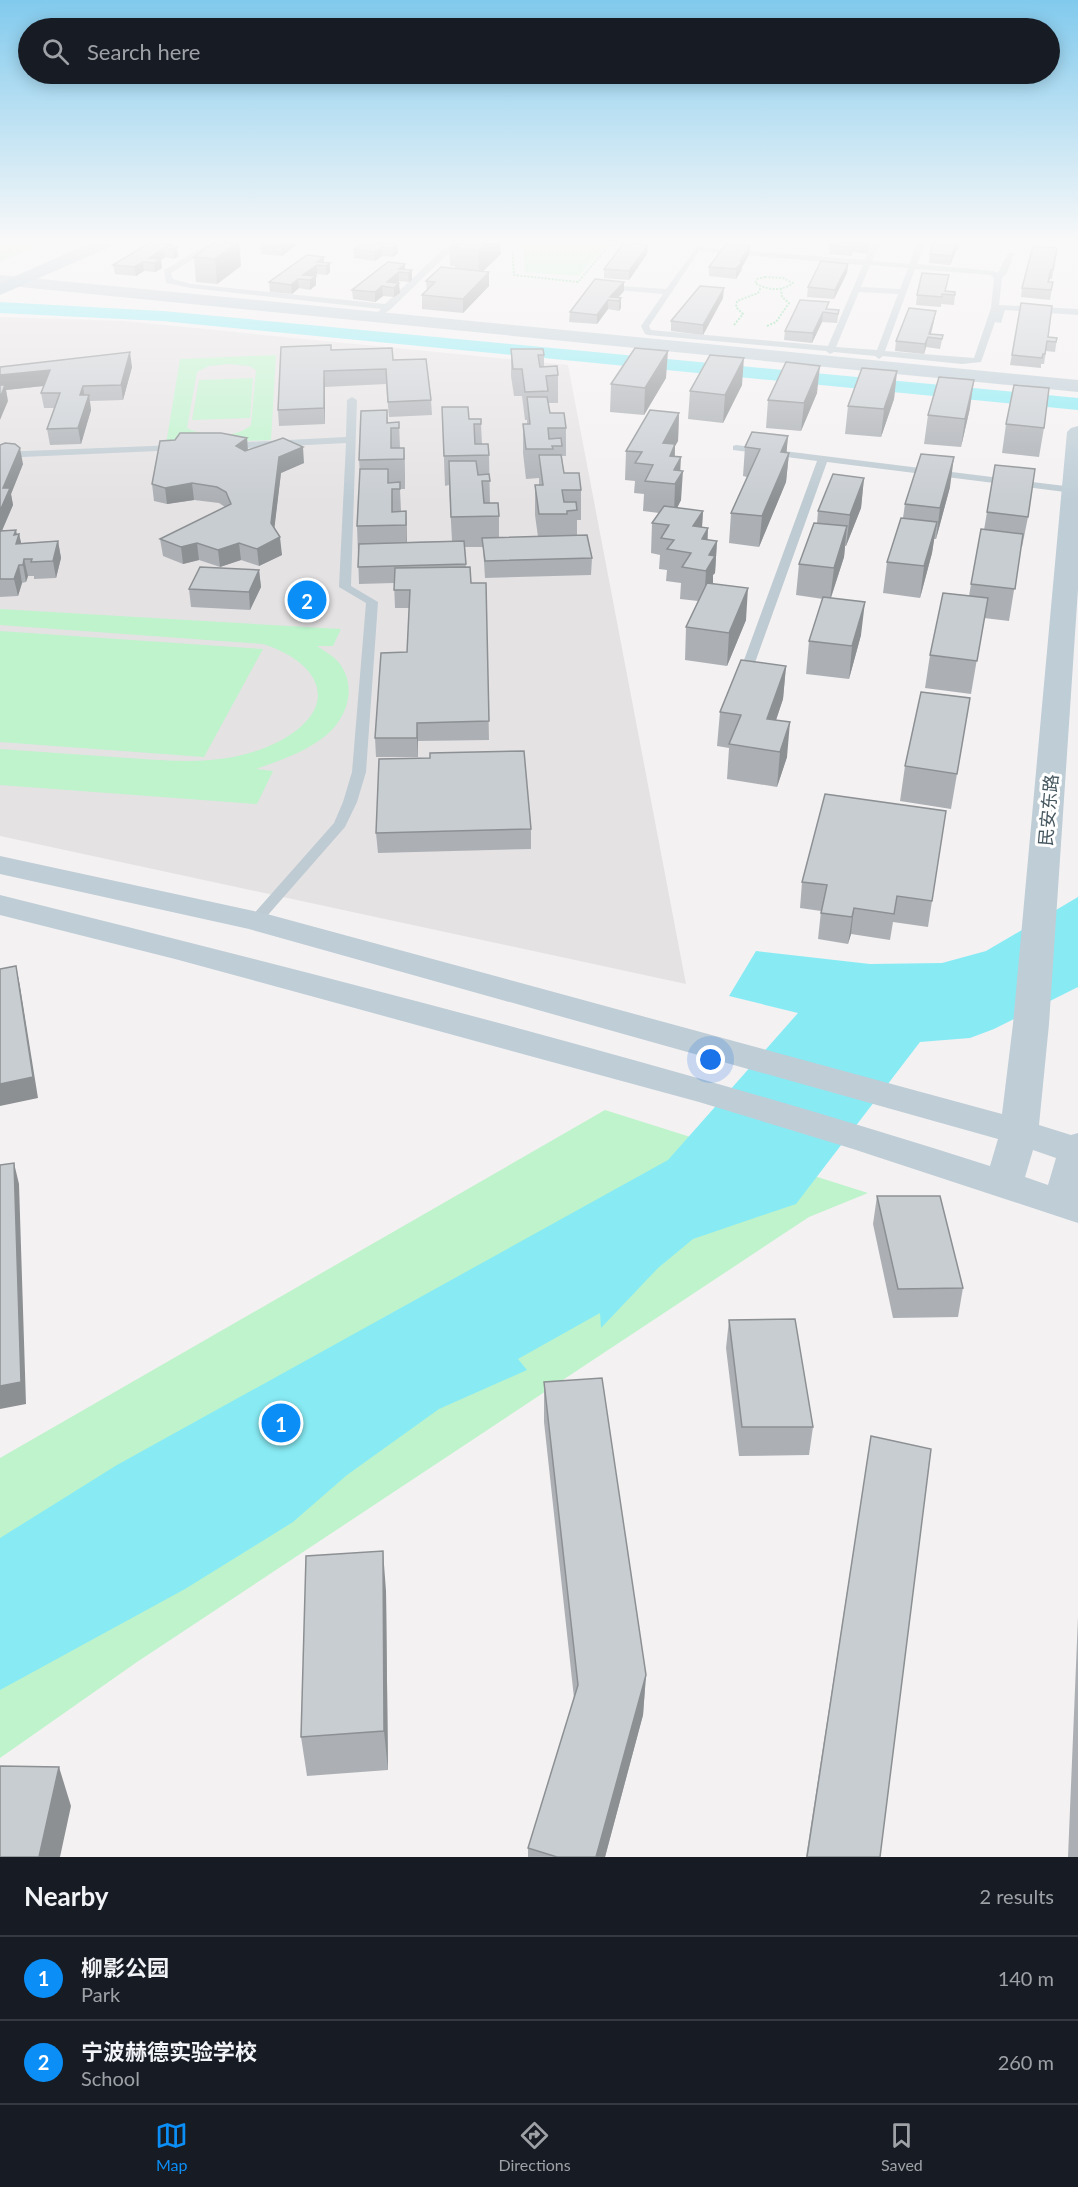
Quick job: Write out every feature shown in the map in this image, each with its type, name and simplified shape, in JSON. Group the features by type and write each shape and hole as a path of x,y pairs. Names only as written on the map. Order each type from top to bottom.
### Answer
{"main road":[{"path":"556,330 1078,386"},
{"name":"民安东路","path":"1003,1185 1019,1132 1031,1024 1078,432"},
{"path":"0,865 255,921 1019,1132 1078,1151"},
{"path":"0,905 198,955 710,1093 866,1140 1070,1207 1078,1146"}],"lane":[{"path":"638,330 639,333 830,350 974,366 987,362 996,330"},
{"path":"830,350 839,330"},
{"path":"879,355 889,330"},
{"path":"879,355 962,361 978,360 988,330"},
{"path":"255,921 340,824 350,802 358,772 372,602 345,587 352,400"},
{"path":"220,446 351,440"},
{"path":"0,455 184,447"},
{"path":"736,448 1073,490"},
{"path":"746,671 823,459"}],"shaded area":[{"path":"0,330 211,330 568,365 686,984 0,836"}],"green space":[{"path":"276,355 271,440 166,444 180,359","holes":["229,364 249,366 256,370 251,425 237,433 220,435 211,435 187,428 197,372 209,366"]},
{"path":"253,378 250,418 192,420 199,380"},
{"path":"0,609 341,629 333,646 317,646 342,667 348,686 346,705 338,723 317,742 292,756 256,769 273,771 257,804 0,785 0,749 180,761 223,759 244,755 285,738 303,725 314,711 318,697 316,684 309,672 282,651 263,644 0,625"},
{"path":"0,631 263,649 204,757 0,742"},
{"path":"605,1110 868,1193 809,1217 137,1662 0,1758 0,1458"}],"water":[{"path":"251,330 359,330 1078,398 1078,410"},
{"path":"1078,897 1078,987 994,1029 970,1038 920,1042 796,1204 693,1239 658,1268 601,1328 600,1313 518,1359 527,1370 439,1409 347,1475 293,1522 185,1589 0,1690 0,1538 117,1465 668,1160 798,1013 729,996 756,951 870,964 942,963 986,951"}],"building":[{"path":"786,330 815,330 813,333"},
{"path":"900,330 930,330 929,334 943,335 942,339 928,337 925,344 896,341"},
{"path":"1016,330 1049,330 1048,337 1057,338 1056,342 1047,341 1042,358 1012,355"},
{"path":"331,345 331,350 392,348 393,360 426,359 431,400 388,402 386,369 324,371 324,408 278,410 281,347"},
{"path":"635,348 668,351 645,388 611,384"},
{"path":"511,349 543,349 544,355 538,355 540,367 557,366 558,375 546,376 548,391 525,392 522,369 513,369"},
{"path":"130,352 121,385 83,386 80,395 89,395 78,428 47,429 60,393 41,393 50,370 0,375 0,367"},
{"path":"710,355 744,358 725,395 690,391"},
{"path":"786,362 820,366 804,403 768,400"},
{"path":"862,368 897,371 884,409 848,406"},
{"path":"939,377 974,380 965,419 928,415"},
{"path":"0,385 5,385 0,398"},
{"path":"1014,385 1049,388 1044,428 1006,424"},
{"path":"527,397 547,397 550,413 564,413 566,428 548,428 549,439 561,438 562,446 552,446 553,449 526,449 523,424 530,424"},
{"path":"442,407 468,407 469,419 481,419 481,424 474,424 475,444 488,444 489,455 444,456"},
{"path":"387,410 387,423 399,422 399,428 391,428 391,448 404,448 404,459 359,460 361,411"},
{"path":"650,410 679,413 663,443 675,444 670,456 681,457 674,470 683,471 675,484 645,481 653,465 635,463 642,452 626,451"},
{"path":"752,432 788,436 781,452 789,453 762,516 731,513 760,449 745,447"},
{"path":"180,433 221,433 247,438 236,446 245,451 283,438 303,447 279,457 271,523 280,537 257,549 239,543 218,550 197,543 181,547 160,539 231,504 226,492 217,487 192,483 165,488 152,484 160,441 175,440"},
{"path":"15,444 20,448 3,488 10,488 0,511 0,445"},
{"path":"921,454 954,457 940,508 905,504"},
{"path":"539,455 561,455 564,473 579,473 581,490 562,490 564,502 576,502 577,510 567,511 567,514 539,514 535,485 543,485"},
{"path":"449,461 476,461 478,475 489,474 490,481 482,481 484,503 498,503 499,516 451,517"},
{"path":"995,465 1035,469 1028,517 987,512"},
{"path":"360,469 388,469 388,483 400,482 400,489 392,489 392,512 406,511 406,525 357,526"},
{"path":"833,474 864,478 850,515 818,511"},
{"path":"664,506 703,511 693,526 708,528 702,539 717,541 709,555 715,556 706,571 682,567 691,553 667,549 674,540 661,538 669,525 652,523"},
{"path":"901,518 937,522 924,566 887,562"},
{"path":"814,523 847,526 834,568 799,564"},
{"path":"981,529 1023,534 1015,589 971,584"},
{"path":"16,530 14,535 19,534 16,544 58,541 53,561 31,562 32,559 24,559 14,579 0,579 0,531"},
{"path":"587,535 592,558 485,561 482,538"},
{"path":"464,541 466,564 358,567 359,544"},
{"path":"200,567 259,570 249,592 189,589"},
{"path":"470,567 471,583 486,583 489,721 417,723 417,738 375,738 381,653 407,652 410,590 394,590 395,568"},
{"path":"707,583 748,588 729,633 686,627"},
{"path":"943,593 988,598 977,661 930,655"},
{"path":"823,597 865,602 852,646 809,641"},
{"path":"741,660 786,666 767,719 790,722 780,752 729,744 741,715 720,712"},
{"path":"921,692 970,698 957,774 905,766"},
{"path":"524,751 531,829 376,833 379,759 430,758 430,753"},
{"path":"825,794 946,811 932,901 897,896 894,914 854,908 852,917 821,913 827,885 802,882"},
{"path":"16,966 33,1077 0,1084 0,969"},
{"path":"14,1163 21,1382 0,1386 0,1165"},
{"path":"877,1196 940,1196 963,1288 898,1289"},
{"path":"795,1319 813,1427 742,1427 729,1320"},
{"path":"602,1378 646,1675 596,1857 557,1857 528,1848 578,1685 544,1382"},
{"path":"871,1436 931,1449 880,1857 807,1857"},
{"path":"383,1551 384,1731 301,1737 306,1556"},
{"path":"0,1766 59,1767 39,1857 0,1857"}],"place":[{"name":"宁波赫德实验学校","path":"307,600"},
{"name":"柳影公园","path":"281,1423"}]}
